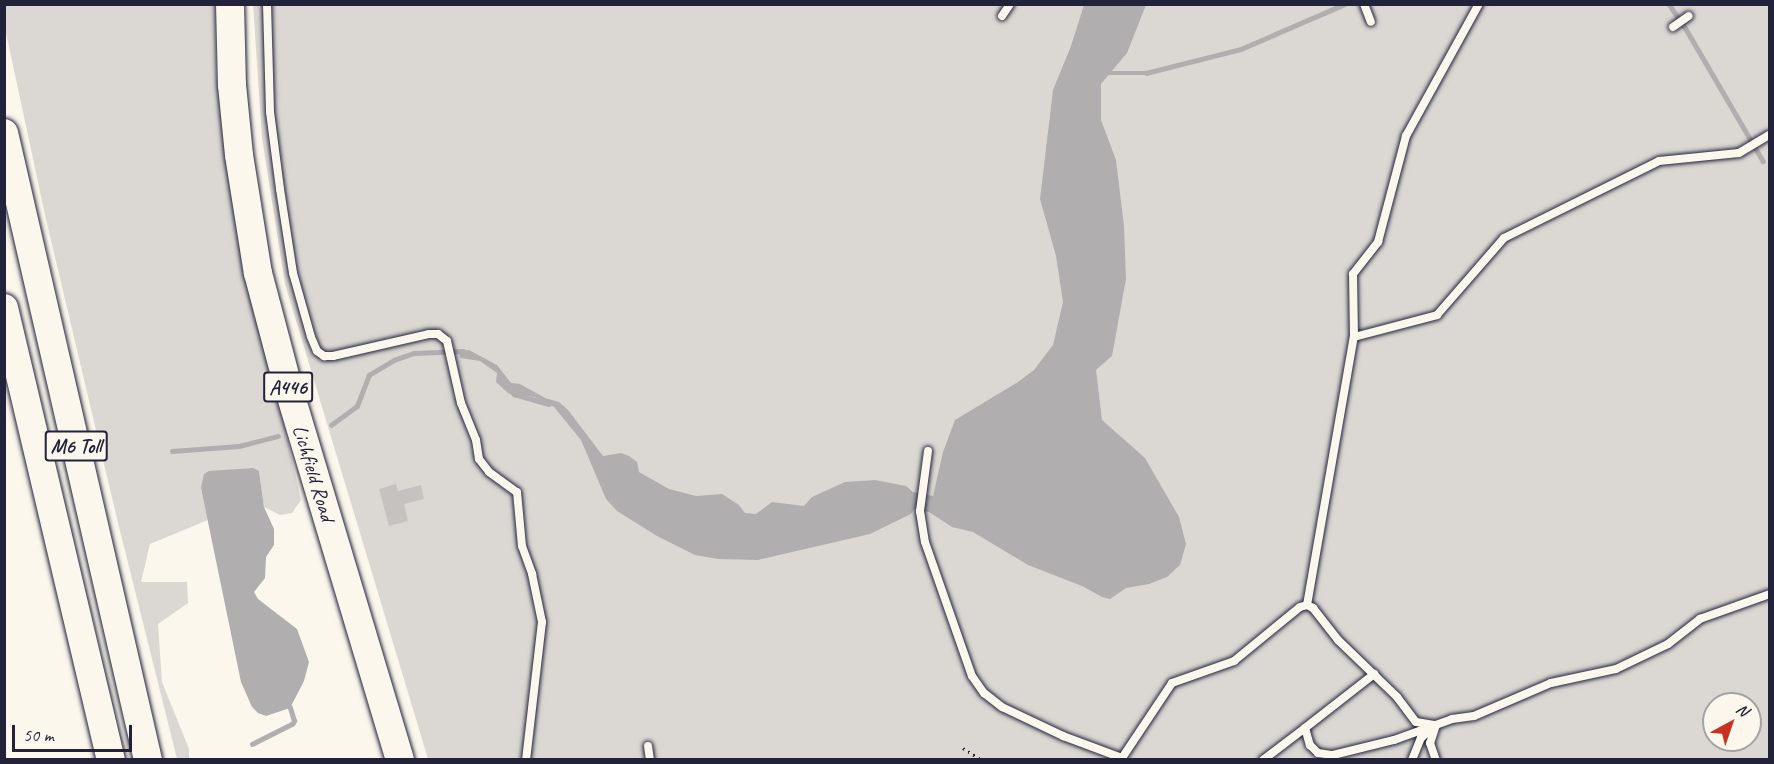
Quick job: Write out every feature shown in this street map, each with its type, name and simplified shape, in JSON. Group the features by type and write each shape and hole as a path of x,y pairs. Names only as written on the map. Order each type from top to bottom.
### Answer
{"highway":[{"name":"Lichfield Road","path":"230,4 232,85 238,155 258,273 297,418 400,759"},
{"name":"M6 Toll","path":"4,133 148,759"},
{"name":"M6 Toll","path":"4,308 111,759"}],"lane":[{"path":"267,4 270,112 280,189 294,273 317,351 324,356 333,356 429,334 438,334 447,341 461,404 476,440 479,459 489,471 517,492 522,546 542,622 526,759"},
{"path":"1002,16 1010,4"},
{"path":"1364,4 1371,22"},
{"path":"1306,605 1354,337 1353,274 1378,242 1406,136 1479,4"},
{"path":"1673,27 1689,16"},
{"path":"1354,337 1437,315 1504,238 1659,161 1739,153 1769,135"},
{"path":"928,451 920,511 925,542 972,676 984,693 1021,717 1121,758 1172,683 1234,661 1300,607 1306,605"},
{"path":"1305,728 1310,745 1318,753 1334,755 1452,719 1474,716 1551,683 1616,669 1668,644 1700,619 1770,594"},
{"path":"1306,605 1397,697 1416,722 1436,725"},
{"path":"1263,759 1374,674"},
{"path":"1410,733 1416,722"},
{"path":"1412,759 1421,738 1436,725"},
{"path":"1436,725 1430,743 1436,759"},
{"path":"1410,733 1430,743"},
{"path":"648,746 650,759"}],"path":[{"path":"963,748 982,759"}],"shaded area":[{"path":"4,5 215,5 216,73 227,169 301,500 292,513 280,515 264,507 259,471 248,468 201,488 208,520 150,544 141,582 187,582 188,603 158,624 162,682 189,749 189,759 177,759 118,523 45,215 5,28"},
{"path":"253,5 1769,5 1769,759 428,759 285,284 262,138"},
{"path":"1084,5 1146,5 1127,53 1101,84 1101,120 1116,160 1124,226 1126,279 1112,356 1096,370 1102,420 1145,458 1179,517 1186,544 1180,565 1167,577 1149,584 1126,588 1110,599 1102,597 1082,586 1028,565 973,532 952,527 929,512 914,509 911,514 870,534 758,560 718,559 695,555 657,536 617,511 606,499 581,440 554,407 534,397 508,393 496,382 497,373 480,361 460,358 459,351 469,350 497,365 511,383 520,384 545,398 559,402 568,410 603,456 621,453 629,456 637,462 639,472 669,489 696,496 722,494 739,505 745,513 756,514 772,502 804,506 812,497 845,482 875,480 906,486 913,492 933,496 943,452 955,420 1034,370 1053,345 1063,302 1056,256 1040,199 1053,90 1071,46"},
{"path":"253,468 259,471 264,507 274,529 274,545 266,557 265,578 254,592 258,599 297,629 309,662 304,681 290,708 266,716 258,713 252,707 241,682 201,488 204,474 209,471"}],"building":[{"path":"396,484 398,491 421,485 424,499 404,504 408,521 389,526 379,489"}],"waterway":[{"path":"1105,73 1146,73 1241,49 1345,4"},
{"path":"1669,4 1763,161"},
{"path":"331,425 357,406 369,375 394,360 414,353 463,351"},
{"path":"510,390 514,394 549,404"},
{"path":"172,451 239,446 278,436"},
{"path":"252,744 292,724 294,721 290,708"}]}
